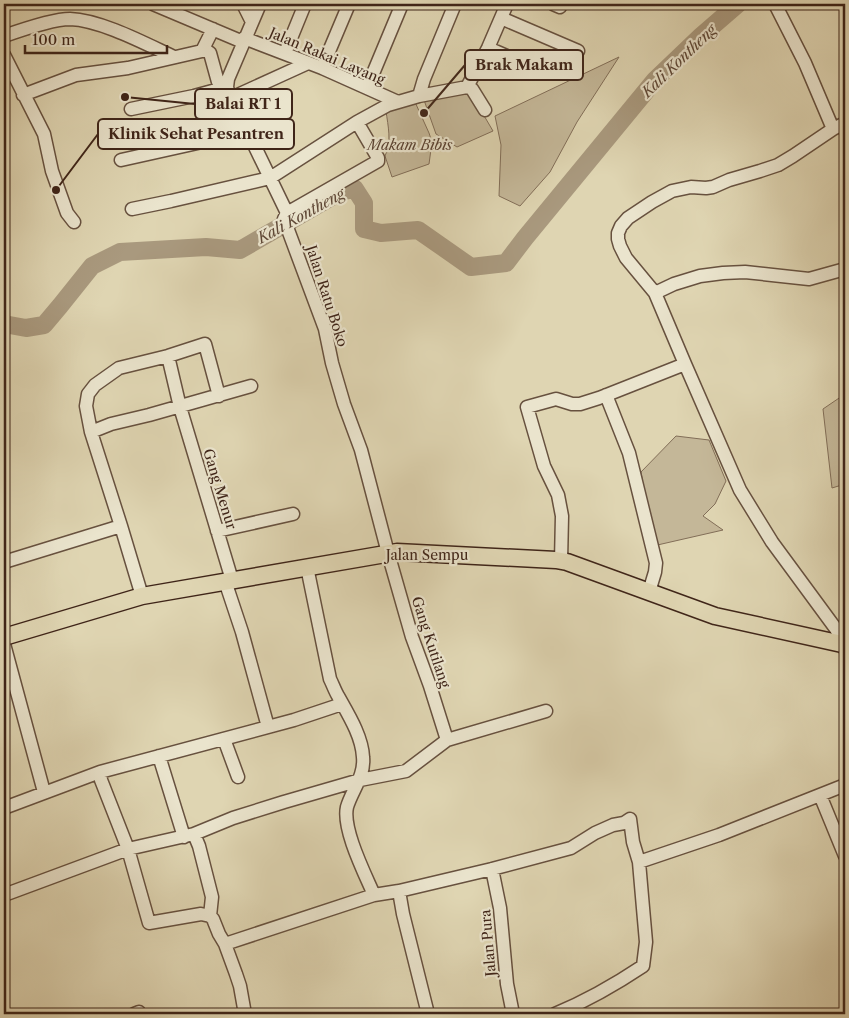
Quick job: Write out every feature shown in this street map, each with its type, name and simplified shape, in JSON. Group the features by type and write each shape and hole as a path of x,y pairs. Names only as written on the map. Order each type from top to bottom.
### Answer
{"main road":[{"name":"Jalan Sempu","path":"4,637 142,596 388,553 428,552 561,561 715,616 844,645"}],"street":[{"name":"Jalan Rakai Layang","path":"153,4 213,29 308,62 398,102"},
{"path":"243,4 252,22"},
{"path":"228,90 228,79 259,4"},
{"path":"284,53 305,4"},
{"path":"322,68 349,4"},
{"path":"367,88 402,4"},
{"path":"419,96 424,78 455,4"},
{"path":"467,87 488,48 507,4"},
{"path":"775,4 805,63 833,129"},
{"path":"500,18 578,51"},
{"path":"4,36 60,20 75,20 115,30 174,57"},
{"path":"23,95 76,75 128,68 202,50 213,29"},
{"path":"488,48 537,69"},
{"name":"Jalan Ratu Boko","path":"202,50 210,53 212,57 218,82 228,90 270,178 286,220 325,328 332,363 344,404 361,450 388,553"},
{"path":"131,109 228,90 308,62"},
{"path":"5,64 44,134 52,171 67,213 74,222"},
{"path":"132,209 270,178 388,105 419,96 467,87 472,89 485,110"},
{"path":"286,220 378,161 358,122"},
{"path":"844,645 836,629 772,542 740,490 656,293 626,258 620,246 618,233 628,218 672,191 691,186 713,187 778,164 845,123"},
{"path":"121,160 247,132"},
{"path":"656,293 674,284 700,276 723,273 745,272 809,279 845,269"},
{"path":"142,596 91,432 86,406 88,394 95,385 119,368 168,356 205,344 219,396"},
{"name":"Gang Menur","path":"168,356 180,407 217,531 228,580 268,727"},
{"path":"561,561 562,516 558,495 544,466 528,407 556,399 572,404 580,404 685,364"},
{"path":"91,432 111,424 180,407 251,386"},
{"path":"606,395 629,453 656,563 656,572 649,592"},
{"path":"217,531 293,514"},
{"path":"4,562 121,526"},
{"name":"Gang Kutilang","path":"388,553 412,637 433,695 446,740"},
{"path":"306,567 330,679 360,741 363,757 362,772 360,780 351,795 347,810 347,824 374,895"},
{"path":"4,644 44,792"},
{"path":"4,808 100,772 268,727 342,704"},
{"path":"4,895 128,849 189,836 233,818 360,780 406,771 446,740 546,711"},
{"path":"224,739 238,777"},
{"path":"159,756 189,836 198,846 212,897 210,916"},
{"path":"100,772 101,780 128,849 148,923 200,914 210,916 225,944 240,986 245,1014"},
{"path":"639,862 719,835 845,786"},
{"path":"820,795 845,856"},
{"path":"225,944 374,895 492,869 571,848 612,824 624,823 630,819 633,842 639,862 646,942 643,966 566,1010 555,1014"},
{"name":"Jalan Pura","path":"492,869 500,908 506,984 513,1014"},
{"path":"399,891 428,1014"}],"green space":[{"path":"619,57 577,122 550,172 520,206 499,196 501,145 495,116"},
{"path":"469,90 493,131 457,147 436,134 424,100"},
{"name":"Makam Bibis","path":"415,102 432,142 429,164 392,177 385,156 389,140 386,111"},
{"path":"845,394 845,484 832,488 823,409"},
{"path":"676,436 709,440 726,481 715,504 703,516 723,530 653,546 641,472"}],"waterway":[{"name":"Kali Kontheng","path":"4,324 26,328 44,325 92,266 120,252 206,247 240,250 342,191 355,189 364,203 364,229 381,233 418,230 471,267 506,263 655,80 738,4"}],"place":[{"name":"Balai RT 1","path":"125,97"},
{"name":"Brak Makam","path":"424,113"},
{"name":"Klinik Sehat Pesantren","path":"56,190"}]}
